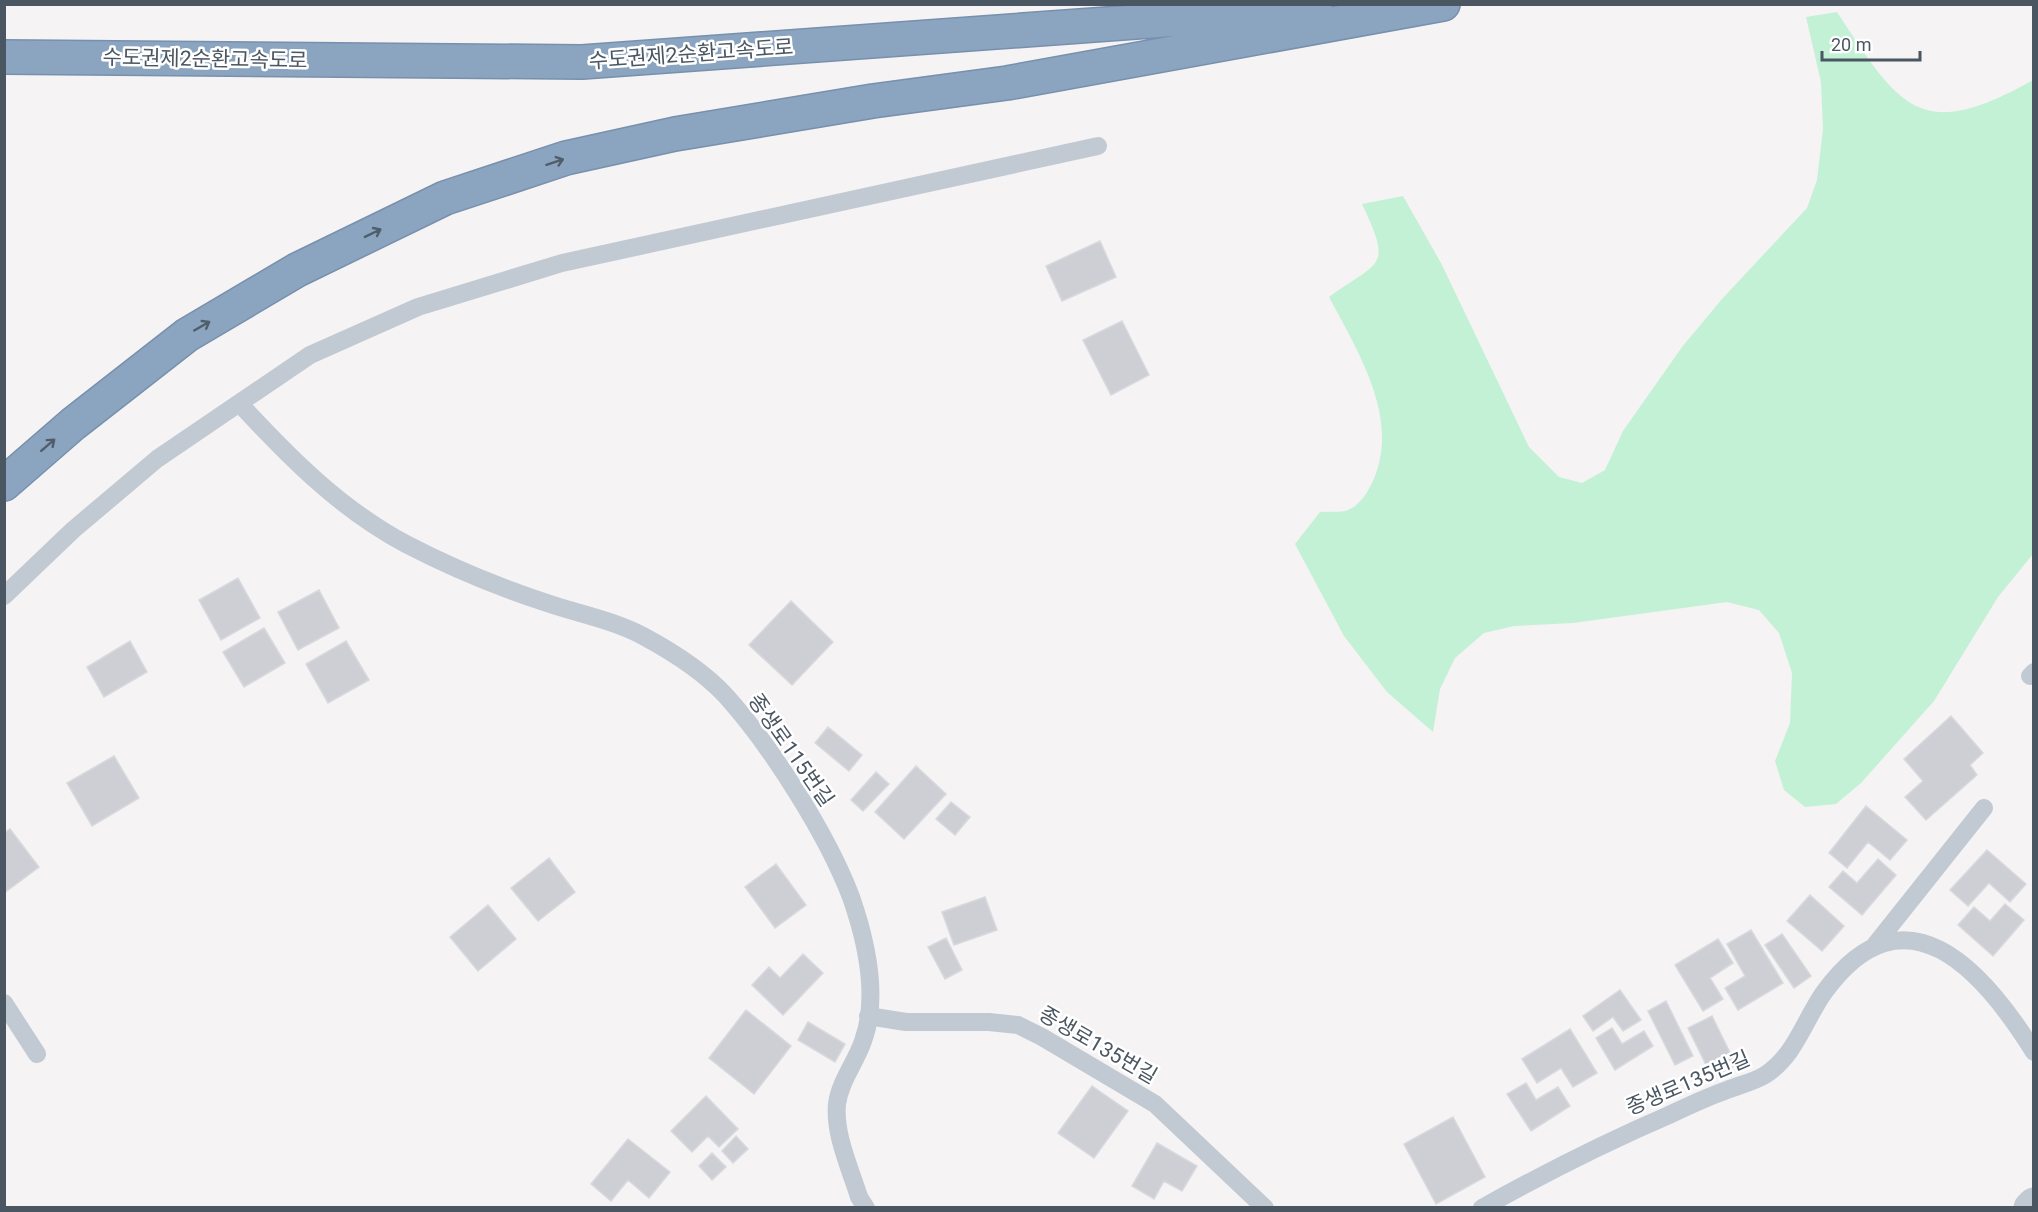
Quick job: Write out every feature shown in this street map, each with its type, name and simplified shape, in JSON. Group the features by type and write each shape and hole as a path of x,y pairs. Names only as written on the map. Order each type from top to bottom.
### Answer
{"highway":[{"name":"수도권제2순환고속도로","path":"4,57 582,62 1376,4"},
{"path":"4,484 73,424 187,335 297,270 445,198 566,158 675,134 873,101 1007,83 1443,4"}],"street":[{"path":"2030,1208 2034,1204"}],"lane":[{"path":"4,596 73,530 157,459 310,355 418,307 562,263 1098,146"},
{"name":"종생로115번길","path":"238,403 293,462 335,498 396,538 481,580 602,619 642,636 683,661 724,694 766,746 818,830 850,896 864,946 871,995 868,1017 864,1040 837,1102 838,1124 843,1144 859,1197 866,1208"},
{"path":"1875,945 1984,808"},
{"name":"종생로135번길","path":"1482,1208 1546,1172 1623,1134 1726,1090 1764,1077 1785,1060 1823,993 1848,962 1875,945 1898,940 1920,941 1947,952 1985,986 2013,1018 2034,1052"},
{"path":"4,1003 37,1054"},
{"name":"종생로135번길","path":"868,1017 906,1022 988,1022 1018,1025 1155,1104 1265,1208"}],"green space":[{"path":"1837,12 1878,72 1897,93 1916,106 1938,112 1964,110 1995,99 2033,80 2033,554 1998,597 1934,701 1861,783 1836,804 1805,807 1784,790 1775,761 1790,723 1792,673 1779,633 1759,610 1727,602 1573,623 1514,626 1484,633 1455,658 1440,689 1433,732 1387,692 1344,636 1295,544 1320,512 1345,511 1359,502 1372,483 1380,459 1382,435 1373,387 1329,297 1360,276 1376,261 1379,252 1377,241 1362,204 1403,196 1442,265 1529,447 1559,477 1582,483 1605,470 1623,431 1682,347 1722,299 1807,208 1817,180 1823,129 1821,82 1806,17"}],"building":[{"path":"1100,241 1116,277 1062,301 1046,266"},
{"path":"1122,321 1149,375 1111,395 1083,340"},
{"path":"238,578 260,618 221,640 199,600"},
{"path":"319,590 339,628 298,650 278,612"},
{"path":"791,601 833,642 792,685 749,645"},
{"path":"264,628 285,663 244,687 223,652"},
{"path":"130,641 147,672 104,697 87,667"},
{"path":"346,641 369,680 328,703 306,664"},
{"path":"1951,716 1983,753 1970,765 1977,775 1926,820 1905,797 1923,781 1904,759"},
{"path":"828,727 862,755 849,771 815,743"},
{"path":"114,756 139,798 92,826 67,783"},
{"path":"916,766 946,794 904,839 875,812"},
{"path":"876,772 889,784 863,811 851,800"},
{"path":"951,802 970,817 955,835 936,819"},
{"path":"1866,806 1907,840 1890,860 1868,842 1847,868 1829,853"},
{"path":"10,829 39,867 4,893 4,833"},
{"path":"1987,850 2026,884 2010,902 1989,883 1968,906 1950,890"},
{"path":"549,858 575,892 538,921 511,888"},
{"path":"1878,859 1896,875 1862,915 1829,887 1843,871 1857,883"},
{"path":"776,864 806,905 775,928 745,887"},
{"path":"1810,895 1844,926 1822,951 1787,921"},
{"path":"985,897 997,930 954,945 942,912"},
{"path":"2005,904 2024,920 1993,956 1958,925 1974,907 1990,921"},
{"path":"488,905 516,939 478,971 450,937"},
{"path":"1751,930 1783,983 1738,1010 1725,988 1745,976 1727,944"},
{"path":"1782,934 1811,976 1794,988 1765,945"},
{"path":"946,938 962,970 945,979 928,947"},
{"path":"1718,939 1733,963 1710,978 1723,999 1703,1011 1675,965"},
{"path":"803,954 823,973 783,1015 752,985 769,967 780,978"},
{"path":"1620,990 1641,1020 1623,1031 1613,1017 1593,1031 1583,1016"},
{"path":"1666,1001 1693,1056 1675,1065 1648,1011"},
{"path":"746,1010 791,1046 754,1094 709,1058"},
{"path":"1712,1016 1736,1065 1712,1077 1688,1028"},
{"path":"808,1022 845,1044 835,1062 798,1040"},
{"path":"1612,1028 1622,1044 1644,1031 1653,1046 1615,1070 1596,1038"},
{"path":"1570,1029 1597,1073 1573,1087 1561,1068 1537,1083 1522,1059"},
{"path":"1526,1083 1536,1100 1558,1087 1570,1106 1531,1131 1507,1094"},
{"path":"1092,1086 1128,1111 1094,1158 1058,1133"},
{"path":"706,1096 738,1129 719,1147 708,1136 692,1152 671,1131"},
{"path":"1453,1117 1485,1177 1436,1204 1404,1144"},
{"path":"736,1136 748,1149 733,1163 722,1151"},
{"path":"628,1139 670,1172 649,1198 628,1180 611,1201 591,1184"},
{"path":"1157,1143 1197,1166 1182,1191 1164,1181 1154,1199 1132,1186"},
{"path":"712,1153 726,1167 712,1180 699,1166"}]}
